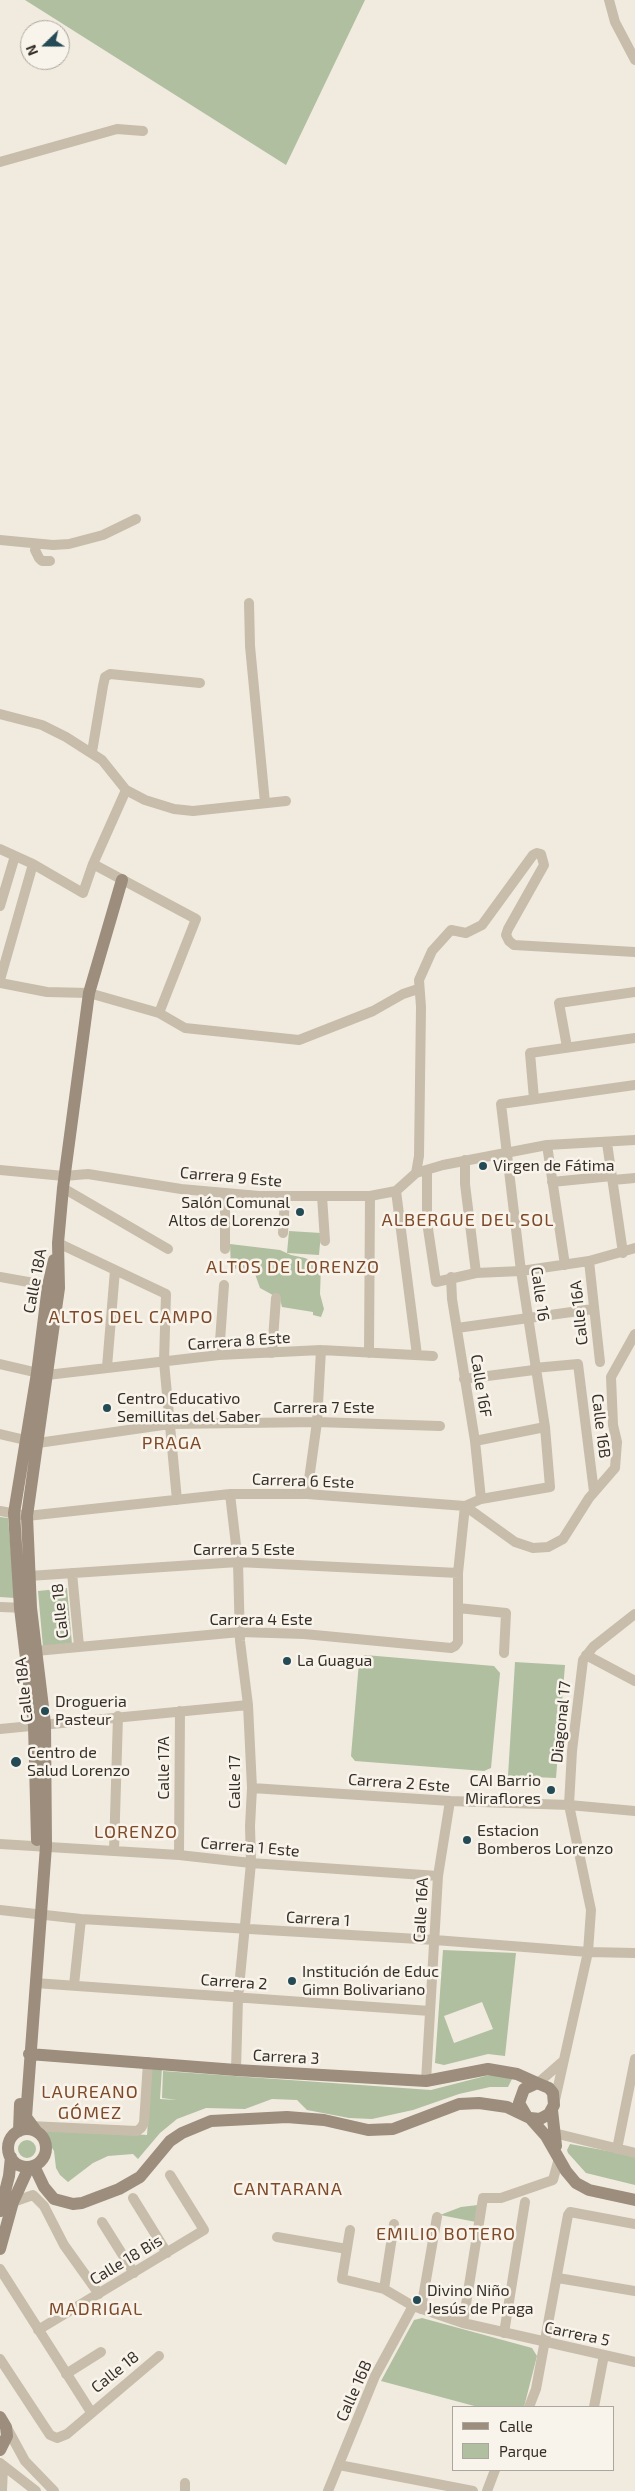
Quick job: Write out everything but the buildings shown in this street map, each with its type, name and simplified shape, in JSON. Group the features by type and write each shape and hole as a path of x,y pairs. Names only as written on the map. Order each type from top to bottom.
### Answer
{"street":[{"path":"609,0 615,22 635,60"},
{"path":"0,162 117,129 143,131"},
{"path":"0,540 37,544 68,544 103,534 136,519"},
{"path":"37,544 35,550 42,561 50,561"},
{"path":"249,603 250,646 265,803"},
{"path":"92,752 105,677 110,674 200,683"},
{"path":"0,714 42,725 92,752 102,760 126,790 145,800 174,810 193,811 286,801"},
{"path":"0,849 34,864 83,893 93,864 126,790"},
{"path":"416,1173 419,1156 421,1008 418,989 424,966 432,951 451,930 466,933 482,925 532,855 541,854 544,865 508,929 506,935 509,941 514,945 635,952"},
{"path":"0,906 15,856"},
{"path":"34,864 0,981 47,992 89,993 159,1013 185,1028 299,1040 373,1012 403,994 418,989"},
{"path":"93,864 196,919 159,1013"},
{"name":"Calle 18A","path":"25,2130 36,1915 42,1846 40,1725 36,1650 25,1608 29,1576 27,1516 38,1443 42,1374 58,1242 63,1182 89,993 122,880"},
{"path":"567,1046 559,1003 635,992"},
{"path":"635,1038 567,1046 530,1053 534,1100 635,1085"},
{"name":"Calle 16","path":"481,1500 550,1487 544,1427 521,1270 502,1104 534,1100"},
{"path":"416,1355 396,1191 416,1173 465,1160 547,1145 635,1140"},
{"path":"607,1143 623,1253"},
{"path":"547,1145 565,1265"},
{"path":"465,1160 465,1184 476,1273"},
{"path":"0,1170 63,1182 168,1249"},
{"path":"426,1170 427,1222 436,1282 451,1277 476,1273 521,1270 589,1261 623,1253 635,1248"},
{"name":"Carrera 9 Este","path":"63,1182 88,1174 225,1193 285,1196 370,1196 396,1191"},
{"path":"552,1182 635,1178"},
{"path":"225,1193 225,1250"},
{"path":"283,1233 285,1196"},
{"path":"322,1196 325,1242"},
{"path":"369,1353 370,1196"},
{"path":"58,1242 166,1294 164,1362 177,1500"},
{"name":"Calle 16A","path":"589,1261 600,1362"},
{"path":"107,1367 115,1270"},
{"name":"Calle 16F","path":"451,1277 452,1299 475,1441 481,1500"},
{"path":"0,1278 53,1287"},
{"path":"219,1355 224,1285"},
{"path":"272,1353 276,1298"},
{"path":"457,1328 528,1317 593,1310"},
{"path":"465,1506 516,1542 533,1548 548,1547 564,1539 594,1492 615,1468 617,1442 613,1425 611,1377 635,1334"},
{"path":"307,1494 316,1422 321,1350"},
{"name":"Carrera 8 Este","path":"42,1374 219,1355 321,1350 434,1356"},
{"path":"0,1364 42,1374"},
{"name":"Calle 16B","path":"534,1369 578,1364 594,1492"},
{"path":"464,1379 534,1369"},
{"name":"Calle 18A","path":"40,1725 14,1513 25,1440 42,1374"},
{"name":"Carrera 7 Este","path":"0,1434 38,1443 170,1424 316,1422 440,1426"},
{"path":"475,1441 544,1427"},
{"name":"Carrera 6 Este","path":"27,1516 230,1494 307,1494 465,1506"},
{"name":"Calle 17","path":"230,1494 238,1562 240,1632 248,1705 252,1788 250,1826 252,1863 238,1998 236,2070"},
{"path":"465,1506 481,1500"},
{"path":"465,1506 458,1573 458,1608 506,1613 504,1653"},
{"path":"0,1511 27,1516"},
{"name":"Carrera 5 Este","path":"29,1576 238,1562 458,1573"},
{"name":"Calle 18","path":"72,1573 79,1646"},
{"path":"0,1607 25,1608"},
{"name":"Carrera 4 Este","path":"36,1650 240,1632 304,1634 451,1648 456,1646 458,1642 458,1608"},
{"path":"635,1614 593,1647 586,1655 635,1682"},
{"name":"Diagonal 17","path":"553,2107 588,1952 591,1910 569,1806 572,1751 583,1660 586,1655"},
{"path":"0,1729 118,1716 248,1705"},
{"name":"Calle 17A","path":"179,1855 180,1711"},
{"path":"114,1851 118,1716"},
{"name":"Carrera 2 Este","path":"252,1788 635,1811"},
{"name":"Calle 16A","path":"426,2081 438,1876 450,1801"},
{"name":"Carrera 1 Este","path":"0,1844 179,1855 252,1863 438,1876"},
{"name":"Carrera 1","path":"0,1910 81,1919 635,1954"},
{"name":"Calle 18A","path":"25,2130 35,1983 36,1915"},
{"path":"74,1985 81,1919"},
{"name":"Carrera 2","path":"35,1983 430,2011"},
{"name":"Carrera 3","path":"29,2054 236,2070 426,2081 488,2069 517,2074 538,2083"},
{"path":"617,2149 635,2059"},
{"path":"563,2061 538,2083 524,2089 520,2095 519,2102 528,2116 546,2136 576,2183 589,2190 635,2200"},
{"path":"0,2136 25,2130 137,2131 144,2123 148,2062"},
{"path":"463,2322 483,2198 501,2198 553,2180 559,2158 554,2133 553,2093 544,2085 538,2083"},
{"path":"31,2166 54,2199 73,2204 82,2203 118,2189 140,2177 170,2141 182,2132 212,2121 287,2117 324,2120 349,2128 368,2130 393,2129 459,2104 479,2103 507,2107 528,2116 540,2118 553,2107"},
{"path":"0,2211 9,2176 7,2151 9,2144 25,2130"},
{"path":"7,2151 16,2163 31,2166 40,2162 46,2149 42,2136 25,2130"},
{"path":"554,2133 635,2153"},
{"path":"0,2249 13,2202 31,2166"},
{"name":"Calle 18 Bis","path":"38,2330 204,2230 170,2175"},
{"path":"13,2202 32,2195 44,2206 64,2244 99,2294"},
{"path":"133,2198 167,2253"},
{"path":"504,2333 525,2202"},
{"path":"529,2406 536,2389 546,2343 570,2212 635,2224"},
{"name":"Calle 16B","path":"328,2491 375,2376 417,2307 437,2217"},
{"path":"102,2222 134,2273"},
{"path":"384,2289 394,2224"},
{"path":"277,2237 348,2249 350,2230"},
{"name":"Carrera 5","path":"348,2249 342,2279 384,2289 417,2307 463,2322 546,2343 635,2362"},
{"path":"0,2269 90,2412"},
{"path":"558,2278 635,2291"},
{"path":"66,2374 101,2352"},
{"path":"594,2406 604,2355"},
{"name":"Calle 18","path":"0,2359 50,2435 57,2438 67,2434 90,2412 159,2356"},
{"path":"0,2450 7,2436 2,2419"},
{"path":"2,2419 25,2462 54,2491"},
{"path":"2,2464 2,2491"},
{"path":"2,2464 36,2491"},
{"path":"339,2465 473,2491"},
{"path":"487,2491 495,2471"}],"green space":[{"path":"25,0 365,0 286,165 70,28 70,20 57,20"},
{"path":"289,1231 321,1233 319,1255 287,1253"},
{"path":"230,1244 280,1250 305,1258 321,1266 320,1294 324,1309 321,1317 313,1315 313,1312 282,1307 280,1299 260,1288 255,1274 243,1268 231,1269"},
{"path":"0,1517 8,1518 15,1598 0,1597"},
{"path":"67,1588 72,1644 43,1647 38,1591"},
{"path":"365,1655 494,1666 500,1673 491,1768 484,1771 355,1761 351,1756 359,1662"},
{"path":"515,1662 565,1665 556,1778 508,1776"},
{"path":"443,1950 516,1953 505,2056 488,2054 444,2065 435,2063","holes":["482,2002 493,2029 454,2043 444,2016"]},
{"path":"152,2067 162,2068 160,2099 177,2100 162,2098 163,2071 431,2090 493,2074 512,2079 508,2087 490,2087 459,2094 413,2110 372,2119 349,2118 307,2110 297,2100 272,2099 245,2109 206,2108 177,2119 160,2133 138,2159 133,2154 108,2156 93,2163 68,2182 60,2175 56,2168 54,2151 43,2134 44,2128 147,2135"},
{"path":"27,2140 33,2143 36,2149 33,2155 27,2158 21,2155 18,2149 21,2143"},
{"path":"570,2144 635,2156 635,2185 586,2173 568,2153 567,2150"},
{"path":"478,2205 476,2222 440,2215 461,2207"},
{"path":"422,2318 532,2348 537,2356 524,2406 474,2406 381,2381 414,2320"}],"place":[{"name":"Virgen de Fátima","path":"483,1166"},
{"name":"Salón Comunal Altos de Lorenzo","path":"300,1212"},
{"name":"Centro Educativo Semillitas del Saber","path":"107,1408"},
{"name":"La Guagua","path":"287,1661"},
{"name":"Drogueria Pasteur","path":"45,1711"},
{"name":"Centro de Salud Lorenzo","path":"16,1762"},
{"name":"CAI Barrio Miraflores","path":"551,1790"},
{"name":"Estacion Bomberos Lorenzo","path":"467,1840"},
{"name":"Institución de Educ Gimn Bolivariano","path":"292,1981"},
{"name":"Divino Niño Jesús de Praga","path":"417,2300"}],"district":[{"name":"ALBERGUE DEL SOL","path":"468,1220"},
{"name":"ALTOS DE LORENZO","path":"293,1267"},
{"name":"ALTOS DEL CAMPO","path":"131,1317"},
{"name":"PRAGA","path":"172,1443"},
{"name":"LORENZO","path":"136,1832"},
{"name":"LAUREANO GÓMEZ","path":"90,2102"},
{"name":"CANTARANA","path":"288,2189"},
{"name":"EMILIO BOTERO","path":"446,2234"},
{"name":"MADRIGAL","path":"96,2309"}]}
